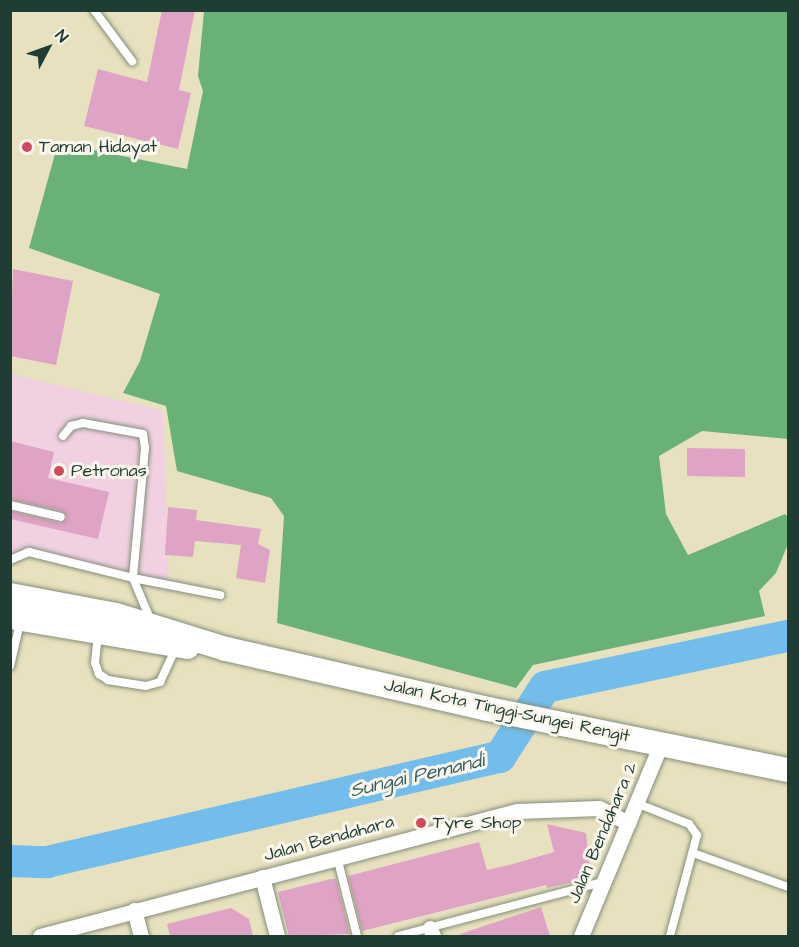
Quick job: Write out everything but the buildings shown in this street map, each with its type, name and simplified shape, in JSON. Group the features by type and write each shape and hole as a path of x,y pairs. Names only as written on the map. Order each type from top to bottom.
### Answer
{"main road":[{"path":"10,595 153,625 226,649"},
{"path":"16,618 177,647 226,649"},
{"name":"Jalan Kota Tinggi-Sungei Rengit","path":"226,649 488,709 558,721 789,770"}],"street":[{"name":"Jalan Bendahara 2","path":"581,936 661,744"},
{"name":"Jalan Bendahara","path":"40,936 517,811 600,808 628,823"},
{"path":"262,877 277,936"},
{"path":"134,910 141,936"}],"lane":[{"path":"94,10 132,61"},
{"path":"63,436 71,426 83,423 133,429 144,436 132,578 153,625"},
{"path":"10,505 61,517"},
{"path":"10,560 29,552 132,578 220,594"},
{"path":"10,666 16,618"},
{"path":"98,633 95,663 99,674 108,680 146,687 160,682 177,647"},
{"path":"636,803 692,827 697,835 670,936"},
{"path":"693,853 789,887"},
{"path":"337,857 357,936"},
{"path":"398,936 431,932 603,882"}],"shaded area":[{"path":"11,374 163,411 169,590 11,553"}],"green space":[{"path":"204,11 788,11 788,439 702,431 659,456 666,514 688,555 785,514 788,517 788,544 776,573 759,591 765,616 533,665 516,688 277,623 284,516 271,498 177,471 166,406 123,393 140,361 160,294 29,248 58,143 187,169 203,91 198,76"}],"waterway":[{"name":"Sungai Pemandi","path":"10,861 47,862 500,757 545,687 788,636"}],"place":[{"name":"Taman Hidayat","path":"27,147"},
{"name":"Petronas","path":"59,471"},
{"name":"Tyre Shop","path":"421,823"}]}
